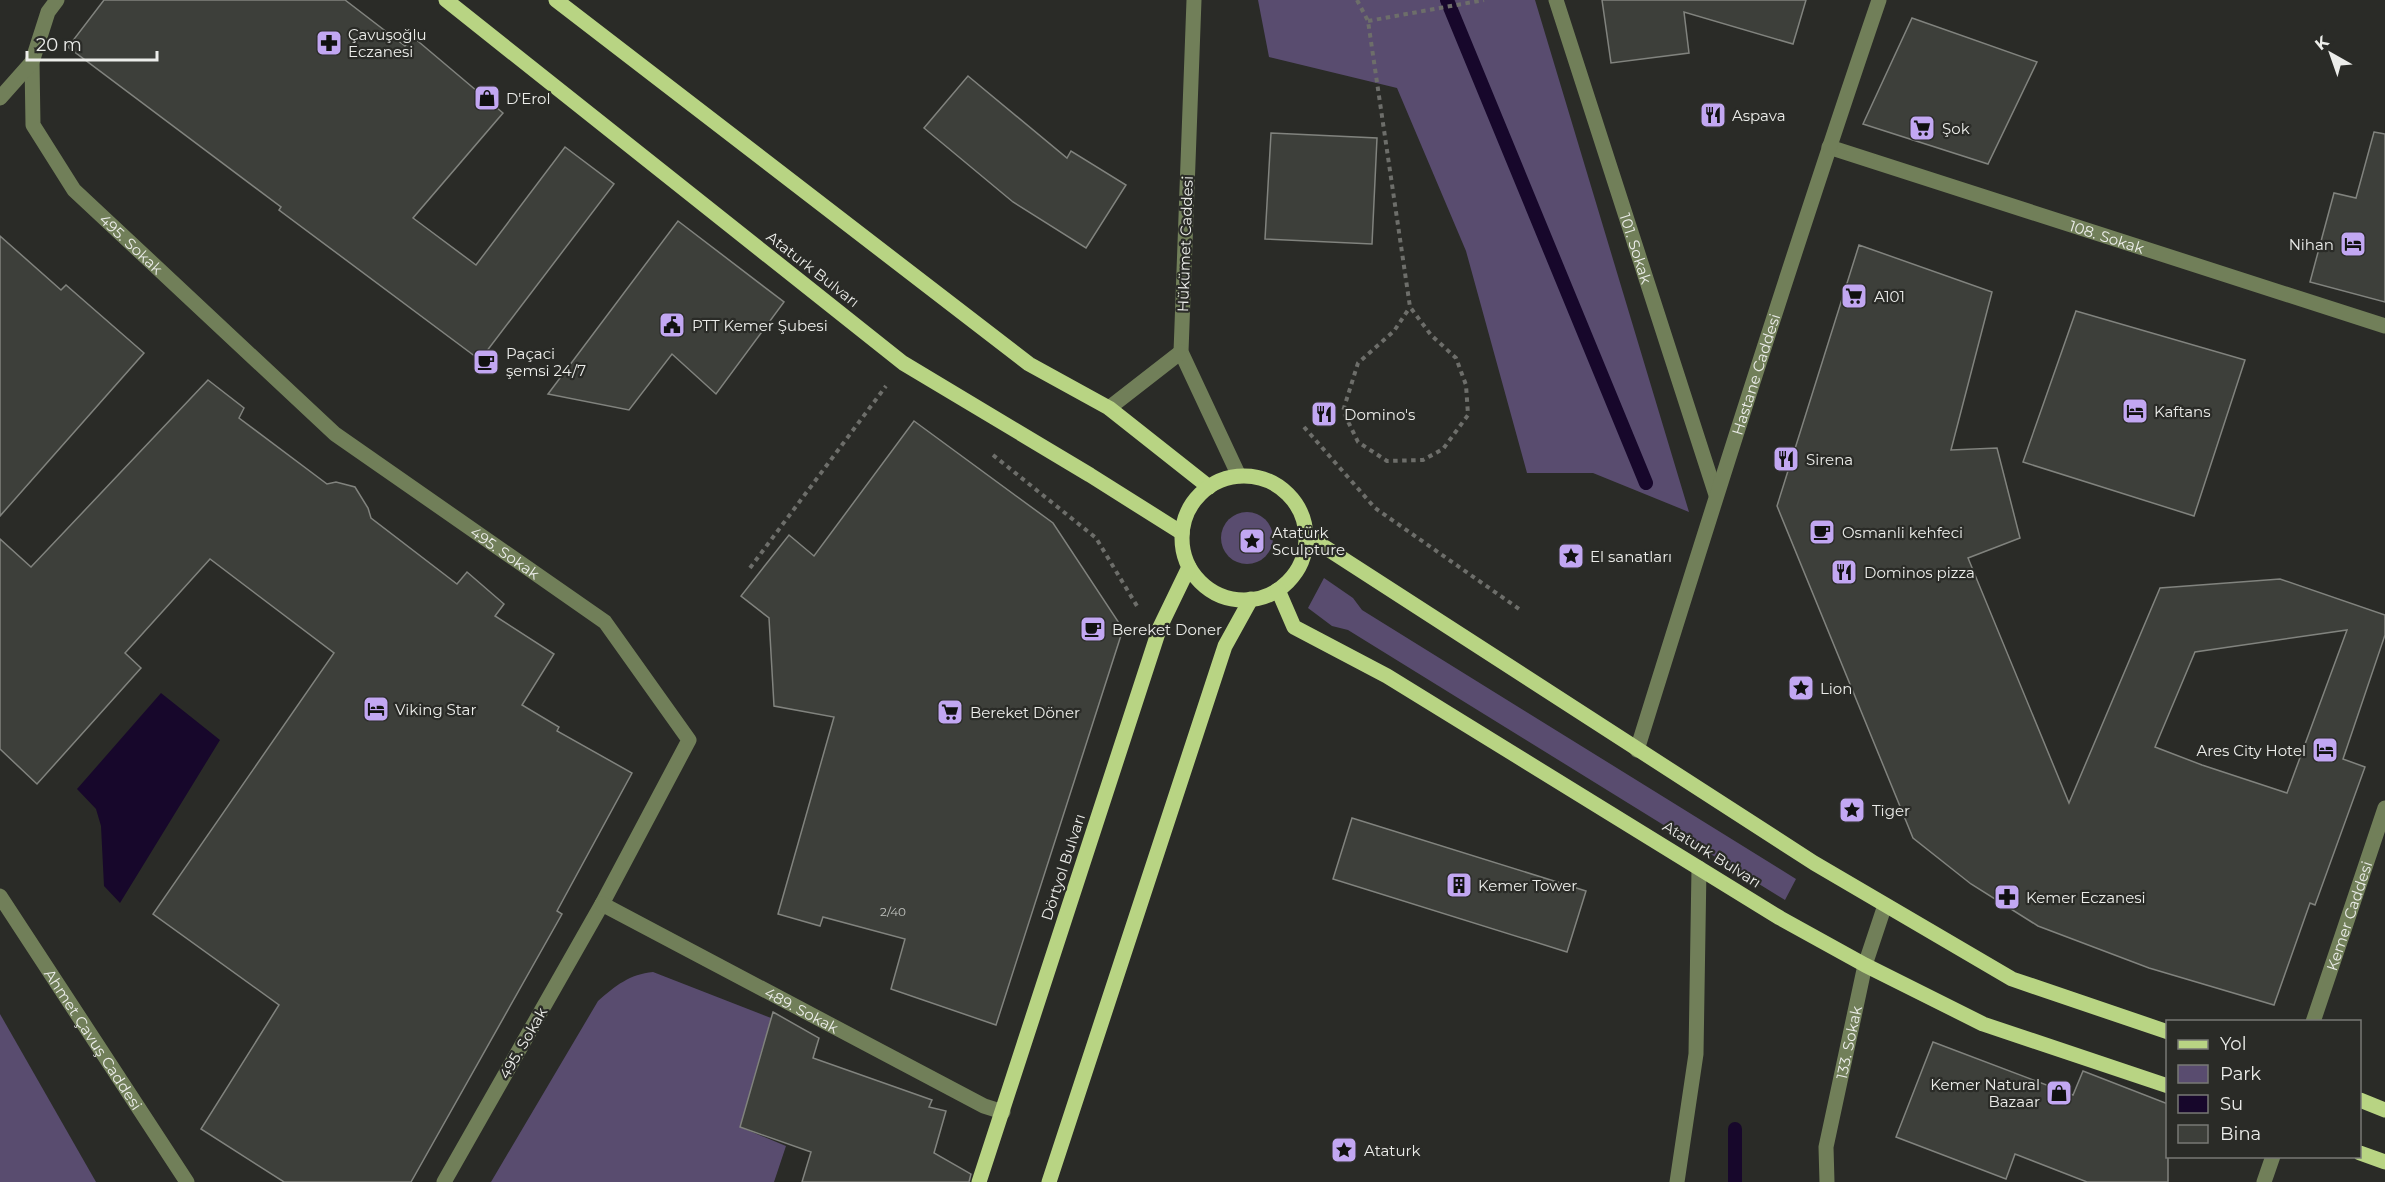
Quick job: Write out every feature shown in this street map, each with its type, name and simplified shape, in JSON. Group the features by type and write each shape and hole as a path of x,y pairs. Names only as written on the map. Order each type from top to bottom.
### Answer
{"main road":[{"name":"Ataturk Bulvarı","path":"446,0 903,363 1182,533"},
{"path":"556,0 1029,364 1110,408 1209,487"},
{"path":"1239,476 1258,478 1277,486 1292,499 1302,516 1306,535 1305,551 1290,579 1278,590 1251,599 1236,599 1208,589 1189,567 1182,533 1186,515 1209,487 1239,476"},
{"path":"1306,535 1814,863 2012,979 2166,1031"},
{"name":"Dörtyol Bulvarı","path":"979,1182 1160,627 1189,567"},
{"name":"Ataturk Bulvarı","path":"1278,590 1294,627 1387,676 1780,918 1865,965 1983,1024 2166,1085"},
{"path":"1049,1182 1225,646 1251,599"},
{"path":"2361,1100 2385,1110"},
{"path":"2361,1153 2385,1162"}],"street":[{"name":"495. Sokak","path":"57,0 48,12 32,62 33,125 74,190 335,434 605,622 689,740 602,904 444,1182"},
{"name":"Hükümet Caddesi","path":"1194,0 1181,352 1239,476"},
{"name":"101. Sokak","path":"1556,0 1716,495"},
{"name":"Hastane Caddesi","path":"1637,750 1716,495 1879,0"},
{"path":"0,98 32,62"},
{"name":"108. Sokak","path":"1829,147 2385,326"},
{"path":"1110,408 1181,352"},
{"name":"Kemer Caddesi","path":"2314,1020 2385,808"},
{"path":"1677,1182 1696,1054 1700,868"},
{"name":"Ahmet Çavuş Caddesi","path":"0,896 187,1182"},
{"name":"489. Sokak","path":"602,904 984,1106 1003,1112"},
{"name":"133. Sokak","path":"1827,1182 1826,1147 1865,965 1886,905"},
{"path":"2264,1182 2271,1158"}],"path":[{"path":"1357,0 1368,21 1410,308 1431,335 1456,358 1466,385 1468,415 1443,449 1423,460 1387,461 1358,442 1343,411 1358,363 1394,331 1410,308"},
{"path":"1368,21 1482,1"},
{"path":"750,568 903,363"},
{"path":"1304,427 1375,508 1522,611"},
{"path":"985,450 1096,538 1143,616"}],"green space":[{"path":"1258,0 1535,0 1689,512 1593,473 1527,473 1466,251 1397,88 1269,57"},
{"path":"1247,512 1257,514 1265,520 1271,528 1273,538 1271,548 1265,556 1257,562 1247,564 1237,562 1229,556 1223,548 1221,538 1223,528 1229,520 1237,514"},
{"path":"1324,578 1353,598 1362,610 1796,879 1785,900 1348,630 1332,626 1308,608"},
{"path":"653,972 771,1018 740,1127 786,1146 774,1182 491,1182 598,1001 623,982 637,975"},
{"path":"0,1014 96,1182 0,1182"}],"water":[{"path":"161,693 220,740 120,903 104,886 101,826 96,809 77,789"}],"building":[{"path":"104,0 345,0 405,46 413,37 503,113 413,218 476,265 565,147 614,184 480,360 279,210 281,207 68,47"},
{"path":"1602,0 1806,0 1793,44 1684,12 1689,53 1611,63"},
{"path":"1912,18 2037,62 1988,164 1863,124"},
{"path":"968,76 1067,158 1071,151 1126,185 1086,248 1013,202 924,128"},
{"name":"Nihan","path":"2374,132 2385,134 2385,302 2310,282 2334,193 2356,198"},
{"path":"1271,133 1377,138 1372,244 1265,239"},
{"path":"678,221 784,302 716,394 672,354 629,410 548,394"},
{"path":"0,236 61,290 66,285 144,353 0,516"},
{"path":"1859,245 1992,292 1951,450 1997,448 2020,538 1968,558 2069,803 2160,588 2280,579 2385,615 2385,635 2343,759 2365,767 2315,905 2310,903 2274,1005 2149,968 2038,926 1971,884 1913,838 1777,506","holes":["2347,630 2287,793 2155,747 2195,652"]},
{"name":"Kaftans","path":"2076,311 2245,360 2194,516 2023,462"},
{"path":"208,380 244,408 239,418 327,484 336,482 355,487 368,508 371,518 457,584 467,572 504,604 495,616 554,654 522,705 559,727 557,731 632,773 557,911 562,914 411,1182 284,1182 201,1129 279,1005 153,914 334,653 210,559 125,653 141,668 37,784 0,749 0,539 31,567"},
{"name":"Bereket Döner","path":"914,421 1053,523 1123,629 996,1025 891,989 905,939 823,917 820,926 778,914 834,717 774,706 769,618 741,596 789,535 814,556"},
{"name":"Kemer Tower","path":"1352,818 1586,891 1567,952 1333,879"},
{"path":"773,1012 819,1038 813,1058 932,1100 929,1107 946,1111 934,1153 971,1174 969,1182 802,1182 811,1152 740,1127"},
{"path":"1933,1042 2073,1095 2083,1071 2166,1103 2168,1182 2087,1182 2015,1154 2006,1179 1896,1137"}],"waterway":[{"path":"1447,0 1646,483"},
{"path":"1735,1129 1735,1182"}],"place":[{"name":"Çavuşoğlu Eczanesi","path":"329,43"},
{"name":"D'Erol","path":"487,98"},
{"name":"Aspava","path":"1713,115"},
{"name":"Şok","path":"1922,128"},
{"name":"Nihan","path":"2353,244"},
{"name":"A101","path":"1854,296"},
{"name":"PTT Kemer Şubesi","path":"672,325"},
{"name":"Paçaci şemsi 24/7","path":"486,362"},
{"name":"Kaftans","path":"2135,411"},
{"name":"Domino's","path":"1324,414"},
{"name":"Sirena","path":"1786,459"},
{"name":"Osmanli kehfeci","path":"1822,532"},
{"name":"Atatürk Sculpture","path":"1252,541"},
{"name":"El sanatları","path":"1571,556"},
{"name":"Dominos pizza","path":"1844,572"},
{"name":"Bereket Doner","path":"1093,629"},
{"name":"Lion","path":"1801,688"},
{"name":"Viking Star","path":"376,709"},
{"name":"Bereket Döner","path":"950,712"},
{"name":"Ares City Hotel","path":"2325,750"},
{"name":"Tiger","path":"1852,810"},
{"name":"Kemer Tower","path":"1459,885"},
{"name":"Kemer Eczanesi","path":"2007,897"},
{"name":"Kemer Natural Bazaar","path":"2059,1093"},
{"name":"Ataturk","path":"1344,1150"}]}
